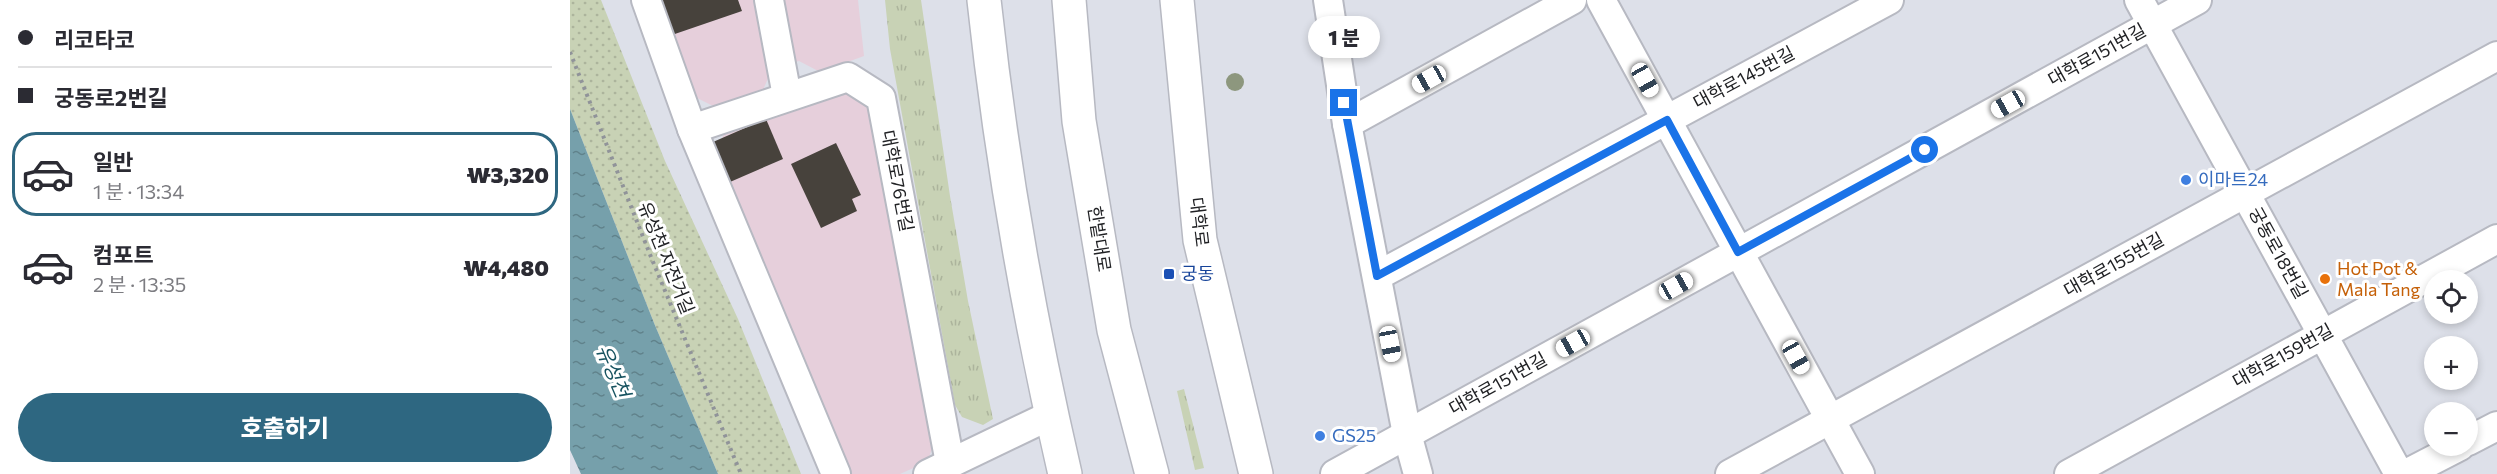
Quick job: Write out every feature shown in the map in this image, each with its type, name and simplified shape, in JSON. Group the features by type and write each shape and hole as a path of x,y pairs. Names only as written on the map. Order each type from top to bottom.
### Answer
{"main road":[{"path":"984,0 993,82 1017,236 1051,415 1065,474"},
{"name":"한밭대로","path":"1069,0 1079,121 1114,330 1152,474"},
{"name":"대학로","path":"1177,0 1200,240 1256,474"}],"street":[{"path":"646,0 692,129 836,474"},
{"path":"769,0 788,96"},
{"path":"1328,0 1347,124 1407,434 1418,474"},
{"path":"1347,124 1572,0"},
{"path":"1601,0 1860,474"},
{"name":"대학로145번길","path":"1377,276 1889,0"},
{"name":"대학로151번길","path":"1335,474 1738,252 2146,12 2197,0"},
{"name":"궁동로18번길","path":"2146,12 2399,474"},
{"name":"대학로155번길","path":"1730,474 2497,56"},
{"name":"대학로76번길","path":"692,129 848,77 881,98 939,469 1051,415"},
{"name":"대학로159번길","path":"2068,474 2497,239"},
{"path":"2478,436 2497,426"},
{"path":"2406,474 2441,456"}],"path":[{"name":"유성천 자전거길","path":"570,52 651,257 741,474"}],"shaded area":[{"path":"653,0 858,0 864,56 820,72 799,61 772,69 763,90 715,107 685,92"},
{"path":"847,89 867,100 934,444 927,462 900,474 851,474 845,465 715,152 725,132"}],"green space":[{"path":"570,0 601,0 665,161 738,319 801,474 718,474 654,323 570,109"},
{"path":"885,0 921,0 968,301 993,419 983,425 962,417 955,405 890,49"},
{"path":"1184,389 1204,468 1195,470 1177,391"}],"water":[{"name":"유성천","path":"570,109 654,323 718,474 581,474 570,450"}],"building":[{"path":"657,0 738,0 742,11 669,36"},
{"path":"766,119 783,159 730,182 713,142"},
{"path":"836,143 861,195 852,199 857,211 821,228 791,164"}],"place":[{"name":"이마트24","path":"2186,180"},
{"name":"궁동","path":"1169,274"},
{"name":"Hot Pot & Mala Tang","path":"2325,279"},
{"name":"GS25","path":"1320,436"}],"route":[{"path":"1344,103 1377,276 1667,120 1738,252 1925,150"}]}
